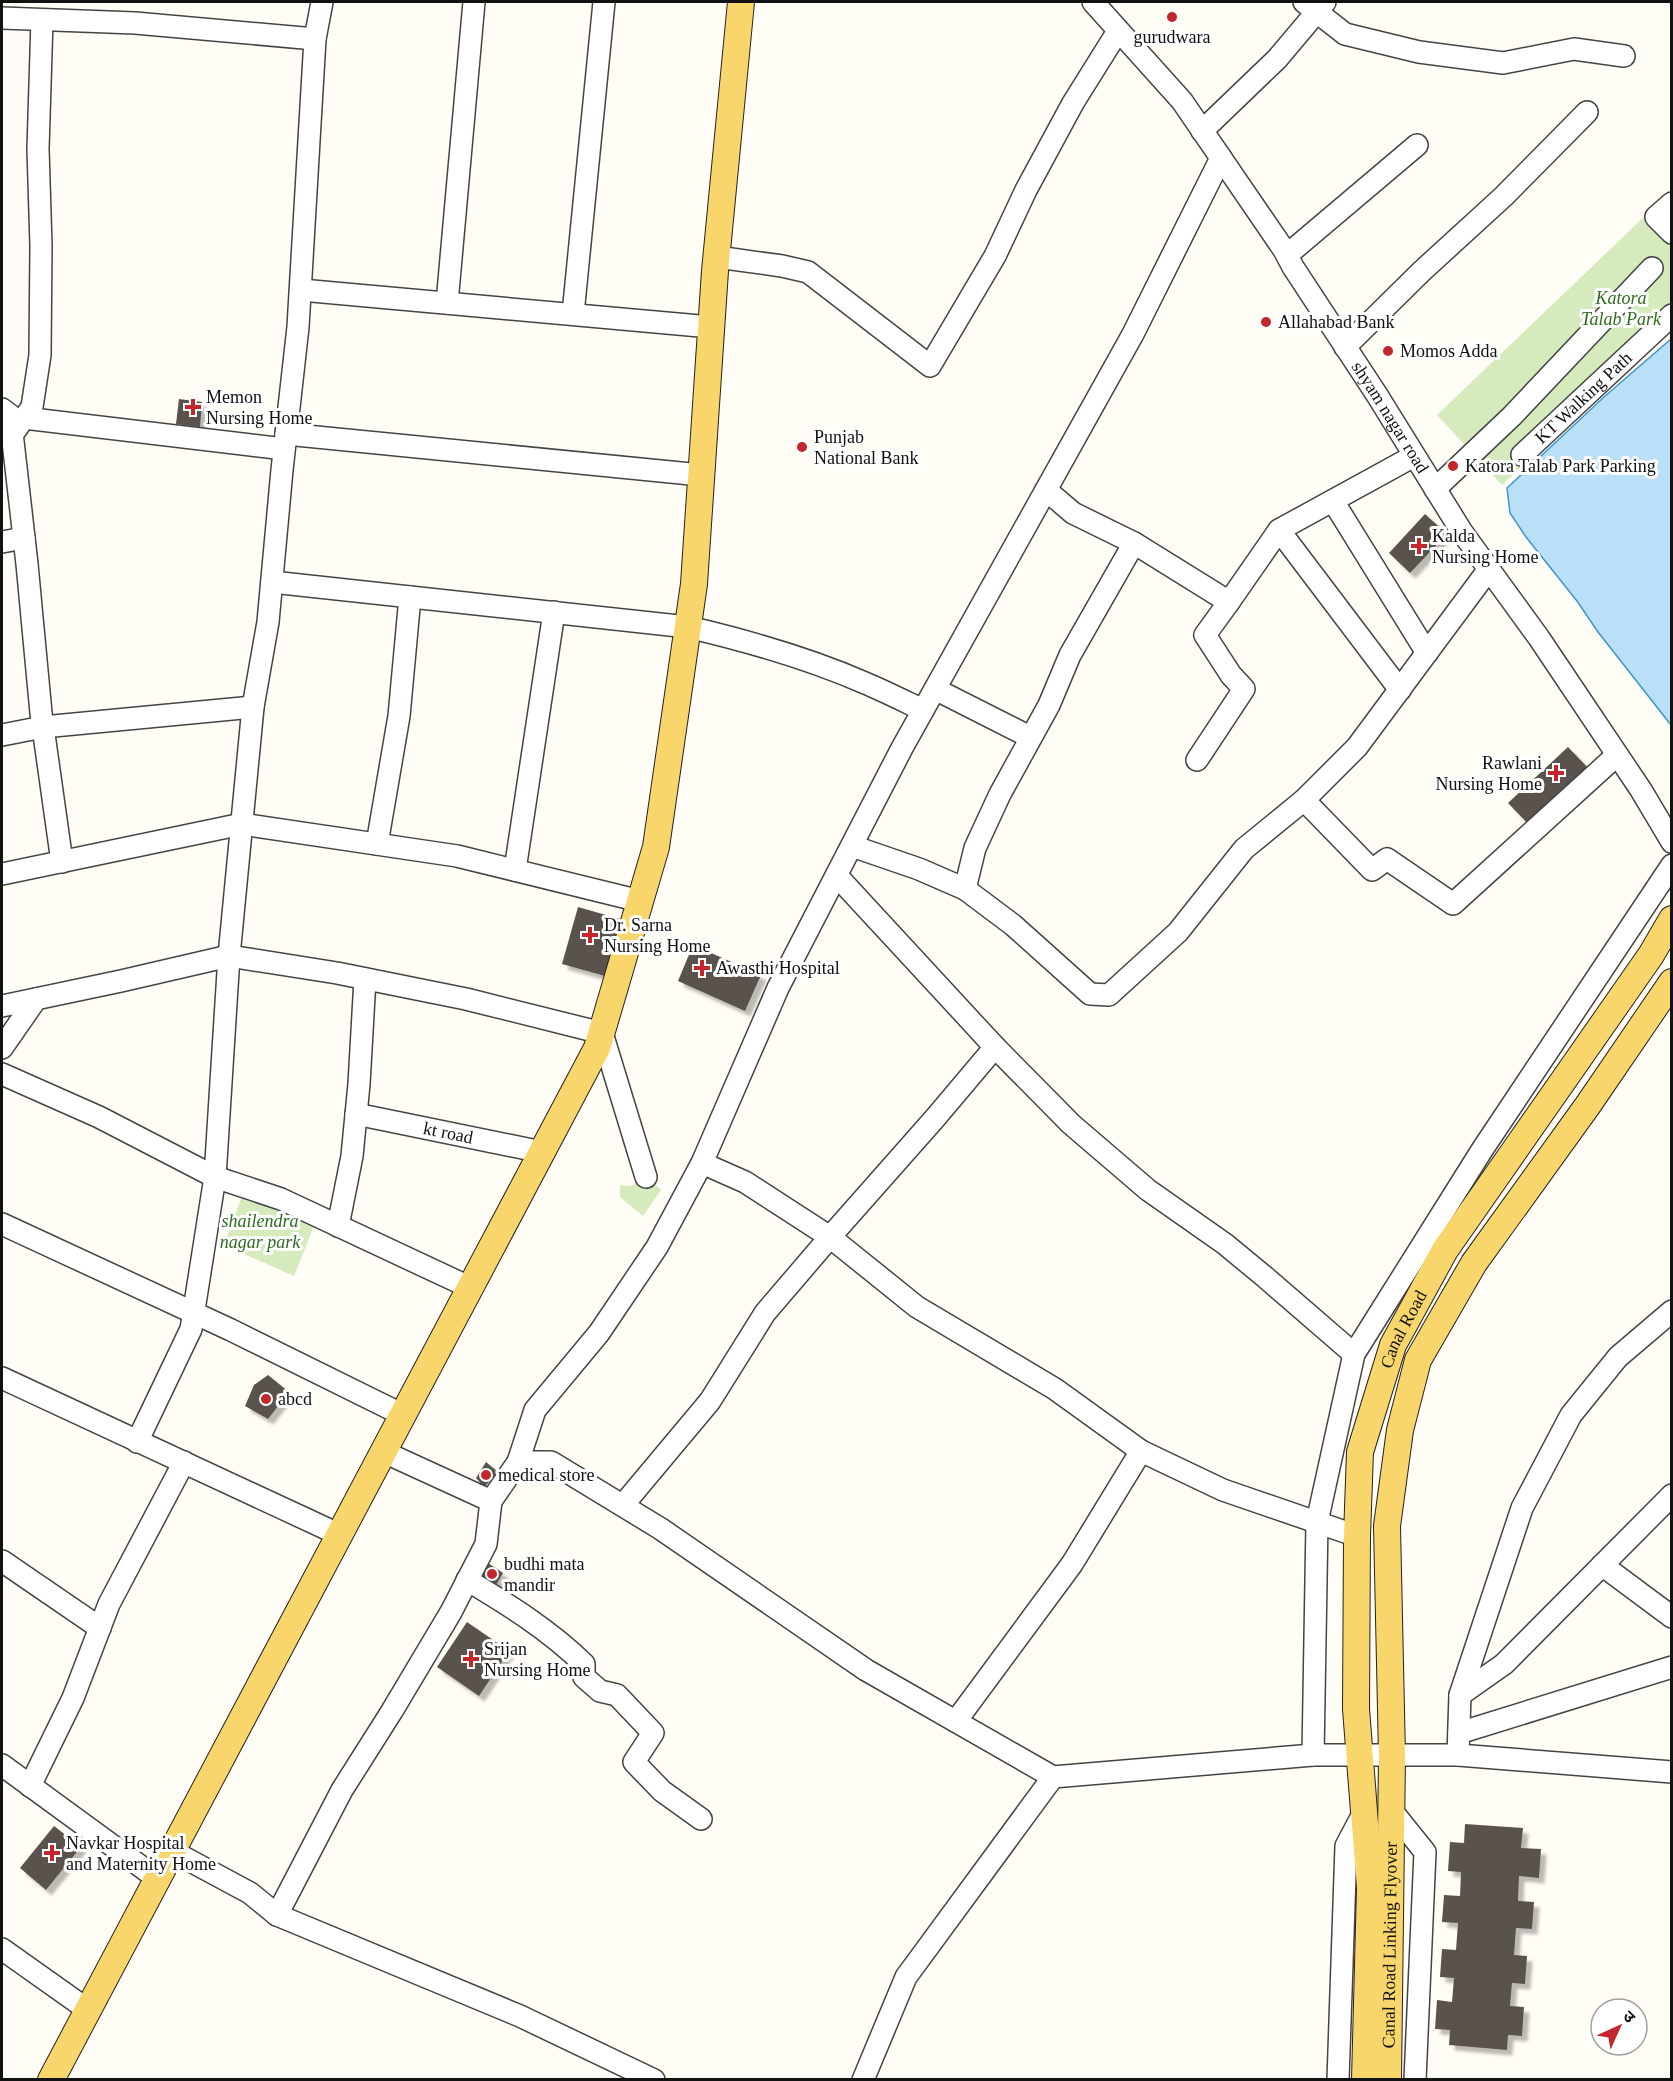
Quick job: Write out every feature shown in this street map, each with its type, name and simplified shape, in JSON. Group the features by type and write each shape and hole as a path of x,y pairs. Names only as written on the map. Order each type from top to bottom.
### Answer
{"main road":[{"path":"51,2079 471,1288 597,1048 602,1033 656,847 694,584 711,327 741,2"},
{"name":"Canal Road","path":"1364,1812 1356,1709 1360,1452 1394,1345 1445,1250 1644,965 1671,920"},
{"name":"Canal Road","path":"1392,1812 1387,1526 1400,1430 1418,1360 1474,1263 1588,1105 1671,982"},
{"name":"Canal Road Linking Flyover","path":"1364,1812 1380,1887 1388,2079"},
{"name":"Canal Road Linking Flyover","path":"1365,2079 1380,1887 1392,1812"}],"street":[{"path":"137,1442 191,1329 215,1177 229,956 253,707 268,622 298,327 315,39 322,2"},
{"path":"447,303 474,2"},
{"path":"573,314 604,2"},
{"name":"shyam nagar road","path":"1093,2 1182,101 1287,255 1462,532 1539,638 1641,790 1671,842"},
{"path":"1202,131 1277,59 1315,5 1344,34 1419,52 1503,63 1574,49 1624,56"},
{"path":"2,18 135,23 315,39"},
{"path":"12,435 32,407 40,355 41,246 38,149 42,20"},
{"path":"717,257 808,272 930,366 994,256 1026,190 1073,103 1118,31"},
{"path":"1345,347 1422,271 1504,196 1587,112"},
{"path":"1287,255 1417,145"},
{"path":"278,1915 342,1790 392,1711 486,1544 491,1501 518,1462 535,1410 599,1333 657,1247 702,1163 778,988 923,710 1133,334 1221,158"},
{"path":"1671,203 1656,217 1671,233"},
{"path":"1435,489 1512,416 1652,268"},
{"path":"301,290 711,327"},
{"name":"KT Walking Path","path":"1522,455 1671,315"},
{"path":"2,409 10,415 43,727 62,862"},
{"path":"24,418 285,442 701,475"},
{"path":"1197,760 1244,689 1231,675 1205,635 1279,530 1414,456"},
{"path":"1046,490 1073,513 1134,543 1229,602"},
{"path":"1333,501 1427,653"},
{"path":"1279,530 1400,690"},
{"path":"2,542 24,538"},
{"path":"965,889 975,848 1000,794 1049,705 1070,655 1134,543"},
{"path":"852,846 919,869 965,889 1013,925 1089,994 1109,995 1178,932 1244,849 1304,800 1358,747 1489,569"},
{"path":"272,582 688,627 740,639 812,662 864,682 923,710"},
{"path":"377,844 399,716 410,597"},
{"path":"515,870 554,612"},
{"path":"935,689 1030,737"},
{"path":"2,735 43,727 253,707"},
{"path":"1304,800 1372,870 1387,859 1453,904 1617,754"},
{"path":"2,874 242,824 457,856 640,901"},
{"path":"1313,1755 1317,1522 1354,1354 1482,1150 1671,865"},
{"path":"837,876 995,1047 1080,1132 1148,1190 1233,1250 1354,1354"},
{"path":"2,1006 229,956 466,999 602,1033 646,1178"},
{"path":"338,1226 352,1156 365,979"},
{"path":"2,1048 36,999"},
{"path":"623,1505 710,1401 765,1313 995,1047"},
{"path":"2,1074 99,1117 215,1177 281,1199 471,1288"},
{"name":"kt road","path":"356,1114 542,1152"},
{"path":"702,1163 745,1182 830,1237 917,1307 1055,1389 1141,1451 1223,1490 1357,1536"},
{"path":"2,1224 193,1312 403,1415"},
{"path":"1458,1755 1460,1695 1522,1508 1571,1414 1618,1357 1671,1311"},
{"path":"2,1378 340,1534"},
{"path":"956,1721 1072,1564 1141,1451"},
{"path":"384,1452 491,1501"},
{"path":"30,1786 73,1698 110,1604 184,1462"},
{"path":"518,1462 551,1462 661,1529 866,1670 1053,1777 1313,1755 1458,1755 1671,1772"},
{"path":"1460,1695 1504,1664 1671,1495"},
{"path":"2,1561 100,1628"},
{"path":"1602,1565 1671,1617"},
{"path":"467,1580 516,1610 564,1645 584,1664 584,1677 600,1691 617,1695 653,1733 634,1762 662,1791 701,1819"},
{"path":"1459,1732 1671,1667"},
{"path":"2,1765 158,1879"},
{"path":"863,2079 906,1977 1053,1777"},
{"path":"1338,2079 1346,1846 1364,1812"},
{"path":"1392,1812 1425,1852 1415,2079"},
{"path":"172,1851 250,1893 278,1915 520,2016 654,2079"},
{"path":"2,1949 88,2010"}],"green space":[{"name":"Katora Talab Park","path":"1671,191 1671,328 1502,485 1437,415"},
{"path":"646,1177 661,1190 643,1216 620,1197 620,1185 631,1186"},
{"name":"shailendra nagar park","path":"243,1193 314,1226 294,1276 224,1245"}],"water":[{"path":"1671,339 1671,725 1526,537 1510,513 1507,488 1604,397"}],"building":[{"path":"179,399 202,402 200,427 176,424"},
{"path":"1425,514 1447,534 1410,573 1389,553"},
{"path":"1568,747 1590,770 1530,826 1508,803"},
{"path":"578,907 620,919 605,976 562,964"},
{"path":"693,945 761,975 745,1011 678,981"},
{"name":"abcd","path":"268,1375 289,1392 268,1419 245,1406 254,1385"},
{"name":"medical store","path":"486,1462 498,1472 484,1487 476,1478"},
{"name":"budhi mata mandir","path":"488,1563 503,1573 496,1585 481,1576"},
{"path":"467,1622 509,1651 479,1696 437,1667"},
{"path":"1465,1824 1523,1828 1521,1848 1541,1849 1539,1878 1519,1876 1518,1901 1534,1902 1532,1929 1516,1928 1514,1955 1527,1956 1525,1984 1512,1983 1510,2006 1524,2007 1522,2036 1508,2035 1507,2050 1449,2045 1450,2030 1435,2029 1437,2000 1452,2002 1454,1978 1440,1977 1442,1949 1456,1950 1458,1923 1442,1922 1444,1895 1460,1896 1461,1872 1448,1871 1450,1842 1464,1843"},
{"path":"54,1826 81,1847 46,1890 20,1868"}],"place":[{"name":"gurudwara","path":"1172,17"},
{"name":"Allahabad Bank","path":"1266,322"},
{"name":"Momos Adda","path":"1388,351"},
{"name":"Memon Nursing Home","path":"193,407"},
{"name":"Punjab National Bank","path":"802,447"},
{"name":"Katora Talab Park Parking","path":"1453,466"},
{"name":"Kalda Nursing Home","path":"1419,546"},
{"name":"Rawlani Nursing Home","path":"1556,773"},
{"name":"Dr. Sarna Nursing Home","path":"590,935"},
{"name":"Awasthi Hospital","path":"702,968"},
{"name":"abcd","path":"266,1399"},
{"name":"medical store","path":"486,1475"},
{"name":"budhi mata mandir","path":"492,1574"},
{"name":"Srijan Nursing Home","path":"471,1659"},
{"name":"Navkar Hospital and Maternity Home","path":"52,1853"}]}
